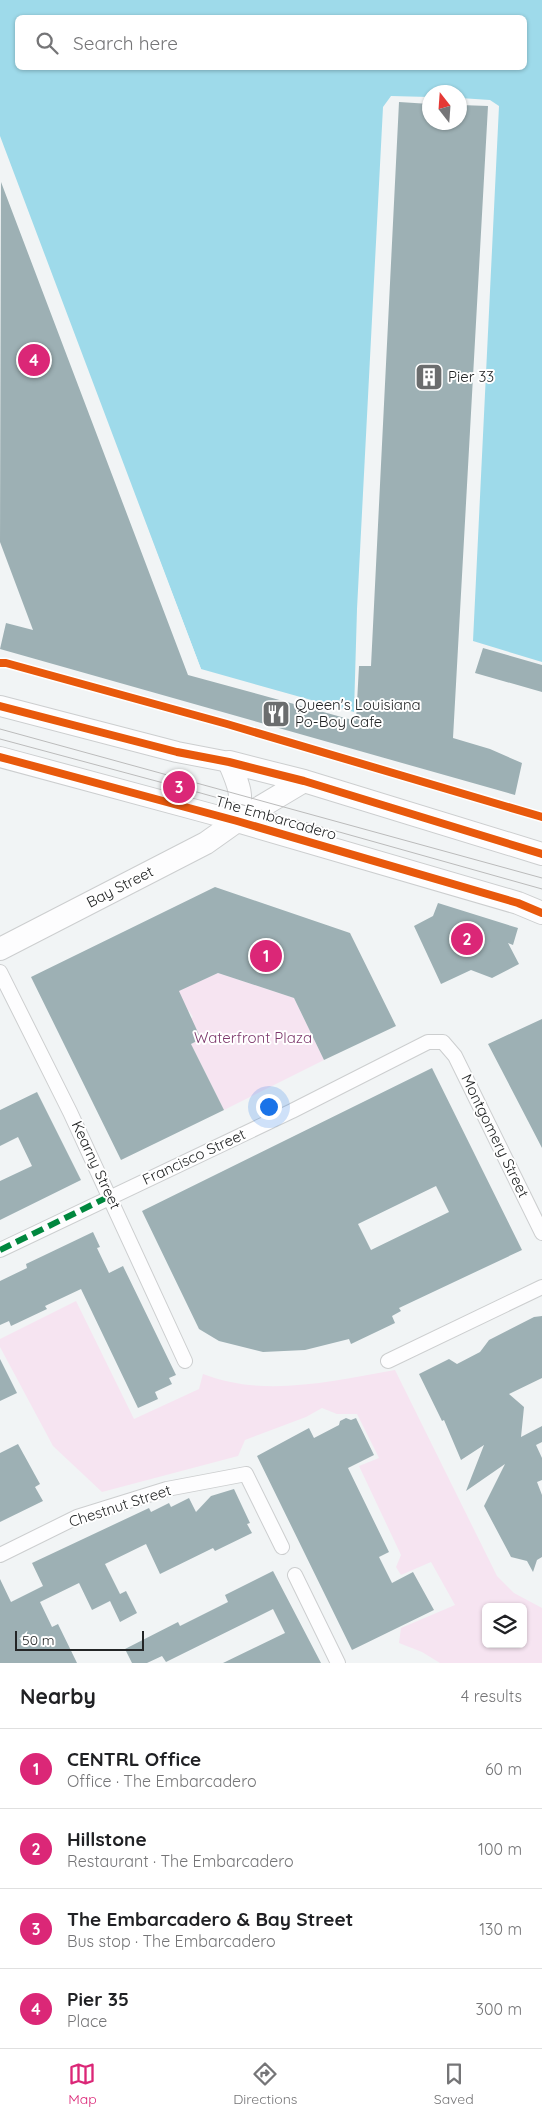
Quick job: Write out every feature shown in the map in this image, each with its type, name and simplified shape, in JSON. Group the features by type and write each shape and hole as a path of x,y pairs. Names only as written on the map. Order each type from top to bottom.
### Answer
{"main road":[{"path":"0,706 177,752 228,762 304,781 542,854"},
{"name":"The Embarcadero","path":"0,757 237,820 518,903 542,913"},
{"path":"228,762 241,794 241,804 237,820"},
{"name":"Bay Street","path":"0,948 206,843 237,820 304,781"}],"street":[{"name":"Kearny Street","path":"0,972 110,1196 185,1362"},
{"name":"Francisco Street","path":"0,1250 292,1111 428,1042 443,1042"},
{"name":"Montgomery Street","path":"443,1042 455,1056 542,1234"},
{"path":"394,1358 542,1286"},
{"name":"Chestnut Street","path":"0,1555 77,1517 167,1489 246,1474 282,1547"},
{"path":"295,1575 338,1663"}],"green space":[{"name":"Waterfront Plaza","path":"218,973 294,998 324,1060 224,1110 191,1044 201,1039 181,1023 193,1017 189,1011 178,1016 178,991"},
{"path":"76,1301 134,1419 199,1389 203,1374 226,1381 274,1386 322,1382 395,1370 497,1576 514,1593 542,1608 542,1663 440,1663 422,1652 399,1643 401,1628 455,1605 431,1562 401,1575 396,1567 401,1555 359,1466 379,1458 357,1414 337,1414 322,1408 306,1417 245,1440 238,1456 102,1492 53,1446 0,1347 0,1339"}],"water":[{"path":"0,0 542,0 542,662 473,641 499,106 490,100 467,98 467,85 422,85 422,97 391,96 383,107 357,609 354,712 201,669 0,136"}],"pier":[{"path":"0,142 201,669 198,669"}],"building":[{"path":"399,102 422,103 422,130 467,130 467,105 488,106 453,738 490,749 522,763 515,795 0,649 6,623 33,630 0,542 1,182 188,675 356,721 359,666 371,666"},
{"path":"483,648 542,665 542,692 475,673"},
{"path":"215,887 350,933 396,1026 324,1060 294,998 218,973 179,991 201,1039 191,1044 224,1110 121,1160 31,977"},
{"path":"438,903 518,928 513,945 508,943 519,964 492,978 471,970 441,984 414,926 433,916"},
{"path":"542,1019 542,1148 488,1044"},
{"path":"432,1068 522,1250 399,1308 401,1311 392,1316 395,1323 351,1344 349,1339 305,1350 263,1352 219,1341 199,1329 142,1211","holes":["436,1186 449,1212 371,1250 358,1224"]},
{"path":"37,1092 81,1180 0,1220 0,1181 32,1166 18,1137 0,1146 0,1110"},
{"path":"93,1232 100,1247 97,1248 109,1273 123,1266 176,1375 169,1378 172,1384 155,1392 158,1399 138,1408 81,1289 45,1306 47,1309 11,1326 9,1321 0,1325 0,1281 27,1268 26,1264"},
{"path":"542,1316 542,1378 509,1394 524,1407 521,1437 542,1426 542,1442 536,1445 542,1458 542,1480 537,1482 542,1495 542,1557 537,1560 533,1572 527,1561 511,1557 484,1506 505,1464 466,1491 484,1445 461,1460 444,1420 442,1421 419,1374 449,1359 457,1364 480,1352 489,1340 534,1317"},
{"path":"0,1359 17,1393 0,1401"},
{"path":"346,1418 351,1420 356,1418 374,1455 348,1468 389,1552 379,1557 392,1583 413,1572 434,1610 352,1650 257,1456 309,1428 314,1438 339,1425 340,1421"},
{"path":"18,1444 40,1484 35,1487 43,1501 0,1522 0,1453"},
{"path":"234,1489 250,1523 247,1524 252,1533 215,1551 213,1548 160,1574 146,1544 105,1564 120,1594 126,1591 137,1613 120,1622 110,1601 92,1610 79,1583 40,1602 52,1627 58,1624 77,1663 0,1663 0,1579 11,1602 43,1586 32,1563 149,1508 151,1512 169,1503 171,1507 189,1498 196,1512 211,1496"},
{"path":"273,1571 321,1663 223,1663 285,1633 273,1609 166,1662 162,1656 147,1663 132,1663 125,1649 178,1622 180,1626 228,1602 225,1595"}],"tram line":[{"path":"0,729 542,878"},
{"path":"0,739 542,889"}],"marked path":[{"path":"0,1250 110,1196"}],"cycle path":[{"path":"0,663 6,663 227,724 542,817"},
{"path":"0,706 177,752 229,762 304,781 542,854"},
{"path":"0,757 237,821 518,903 542,913"}],"place":[{"name":"Pier 35","path":"34,360"},
{"name":"Pier 33","path":"429,377"},
{"name":"Queen's Louisiana Po-Boy Cafe","path":"276,714"},
{"name":"The Embarcadero & Bay Street","path":"179,787"},
{"name":"Hillstone","path":"467,939"},
{"name":"CENTRL Office","path":"266,956"}]}
